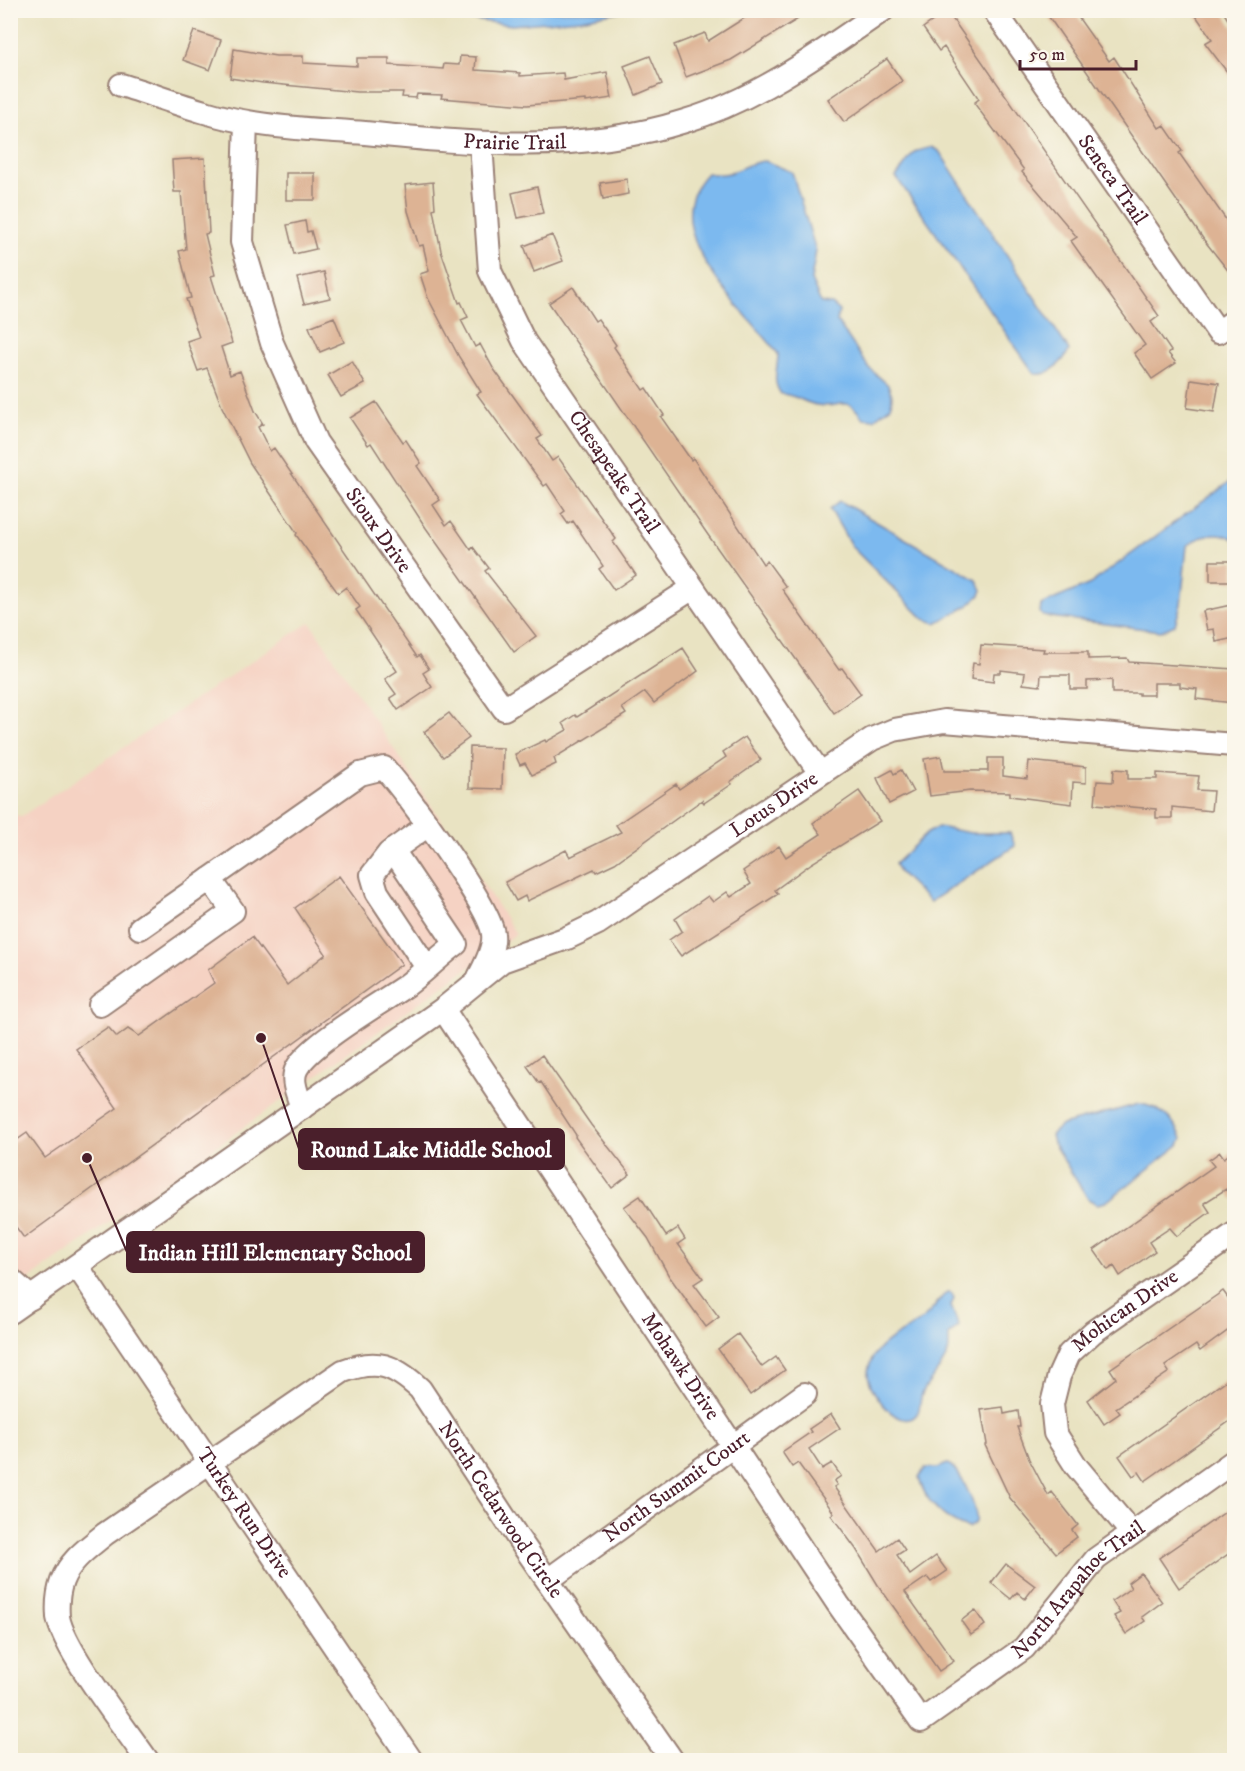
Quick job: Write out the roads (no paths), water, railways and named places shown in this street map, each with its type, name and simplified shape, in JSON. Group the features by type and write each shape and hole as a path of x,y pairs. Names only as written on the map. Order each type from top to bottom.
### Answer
{"street":[{"name":"Prairie Trail","path":"121,85 246,122 481,144 564,143 632,134 686,121 747,96 804,65 883,10"},
{"name":"Seneca Trail","path":"994,10 1218,332 1234,321"},
{"name":"Sioux Drive","path":"246,122 242,242 272,343 316,442 504,709 693,588"},
{"name":"Chesapeake Trail","path":"481,144 490,271 524,341 820,773"},
{"name":"Lotus Drive","path":"10,1312 365,1064 442,1009 502,961 567,938 598,923 872,739 894,730 944,721 1234,745"},
{"path":"140,928 360,774 384,768 405,791 483,910 493,934 488,959 479,979"},
{"path":"426,966 377,892 372,875 393,850 428,825"},
{"path":"302,1108 294,1084 297,1068 328,1038 409,983 426,966 456,944 393,850"},
{"path":"100,1005 233,911 210,879"},
{"name":"Mohawk Drive","path":"442,1009 838,1604 921,1721"},
{"name":"Mohican Drive","path":"1131,1532 1076,1466 1056,1433 1052,1404 1059,1377 1069,1354 1093,1332 1234,1234"},
{"name":"Turkey Run Drive","path":"77,1266 411,1761"},
{"path":"10,1279 31,1298"},
{"name":"North Cedarwood Circle","path":"147,1761 72,1651 59,1619 57,1598 62,1579 76,1557 105,1534 343,1371 362,1364 383,1365 404,1374 420,1389 672,1761"},
{"name":"North Summit Court","path":"548,1580 805,1394"},
{"name":"North Arapahoe Trail","path":"921,1721 1024,1648 1096,1559 1234,1461"}],"water":[{"path":"403,11 623,11 580,19 512,25"},
{"path":"931,147 939,151 1069,350 1059,364 1049,371 1034,373 896,177 914,152"},
{"path":"765,161 792,172 816,251 811,280 821,303 831,304 839,311 837,321 869,368 888,385 892,395 891,406 874,419 863,418 857,410 847,404 817,405 781,394 776,384 778,354 726,292 696,244 690,220 693,196 707,173 724,174"},
{"path":"1234,479 1234,539 1216,534 1198,539 1187,546 1181,604 1175,625 1161,631 1043,616 1040,613 1041,605 1090,584"},
{"path":"840,501 977,580 982,590 980,595 968,606 936,623 924,619 852,547 830,509"},
{"path":"938,827 971,833 1010,833 1015,846 930,902 899,872 895,864 927,833"},
{"path":"1139,1104 1153,1107 1165,1115 1175,1125 1182,1138 1179,1145 1106,1202 1097,1204 1088,1199 1053,1143 1051,1135 1062,1125"},
{"path":"947,1292 951,1292 954,1298 951,1306 959,1326 949,1335 948,1353 923,1392 917,1414 910,1419 897,1417 885,1406 871,1386 868,1377 870,1363 880,1348 920,1321"},
{"path":"947,1464 957,1472 962,1480 974,1508 976,1522 968,1528 959,1525 937,1509 926,1494 919,1477 925,1468 938,1468"}],"place":[{"name":"Round Lake Middle School","path":"261,1038"},
{"name":"Indian Hill Elementary School","path":"87,1158"}]}
